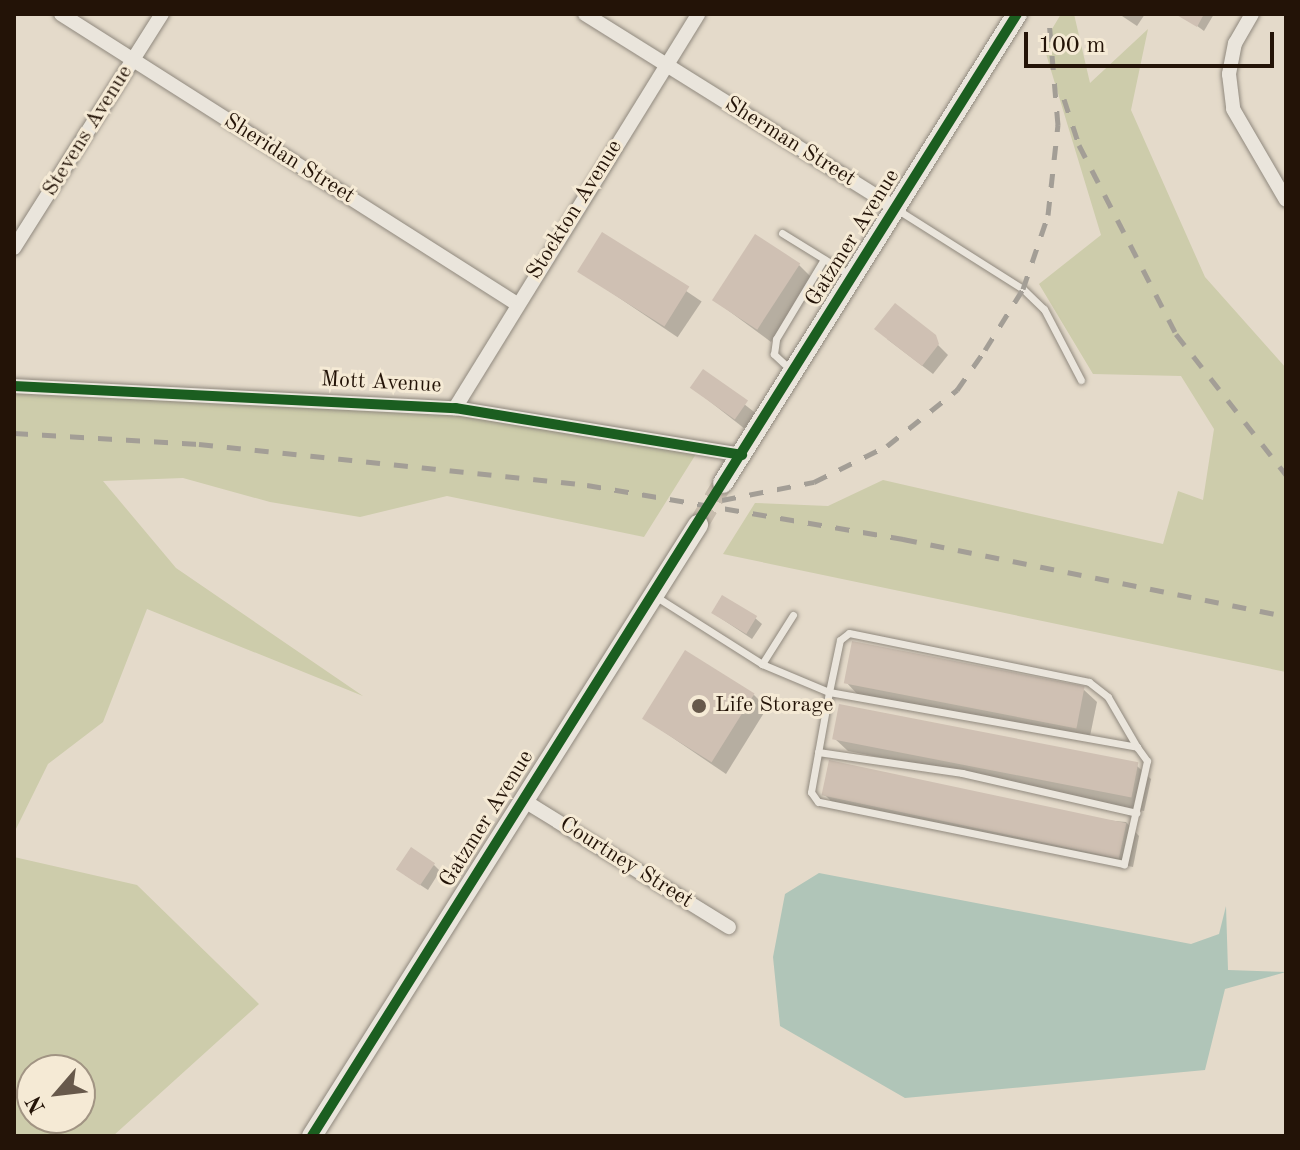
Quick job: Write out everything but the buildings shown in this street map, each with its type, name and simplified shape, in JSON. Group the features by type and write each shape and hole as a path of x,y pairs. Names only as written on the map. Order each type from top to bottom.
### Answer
{"street":[{"name":"Sheridan Street","path":"61,14 517,304"},
{"name":"Stevens Avenue","path":"14,248 162,14"},
{"name":"Sherman Street","path":"585,14 896,208"},
{"name":"Stockton Avenue","path":"455,408 698,14"},
{"name":"Gatzmer Avenue","path":"723,483 1017,14"},
{"path":"1252,14 1235,43 1229,74 1233,109 1286,200"},
{"name":"Mott Avenue","path":"14,386 455,408 742,455"},
{"name":"Gatzmer Avenue","path":"312,1136 698,525"},
{"name":"Courtney Street","path":"523,800 729,927"}],"lane":[{"name":"Sherman Street","path":"896,208 1023,289 1044,309 1081,380"},
{"path":"782,233 852,276"},
{"path":"793,371 774,354 776,339 824,259"},
{"path":"653,594 762,664 829,692 1137,747"},
{"path":"762,664 793,615"},
{"path":"849,633 1089,682 1108,697 1147,761 1124,864 818,802 811,792 829,692 840,640 849,633"},
{"path":"818,752 962,773 1136,813"}],"shaded area":[{"path":"1061,14 1074,14 1090,83 1148,29 1131,110 1205,277 1286,368 1286,672 723,554 755,503 828,506 883,480 1163,544 1178,491 1203,500 1214,429 1181,376 1093,374 1039,284 1101,235 1043,44"},
{"path":"14,382 458,410 696,454 644,537 447,496 360,517 270,502 183,478 103,481 176,568 363,696 147,609 103,722 48,764 14,833"},
{"path":"14,857 137,885 259,1004 113,1136 14,1136"},
{"path":"819,873 1191,944 1219,934 1226,906 1228,970 1286,972 1225,989 1205,1070 905,1098 780,1026 773,957 785,894"}],"tunnel":[{"path":"698,525 723,483"}],"railway":[{"path":"722,500 814,482 887,446 957,390 985,350 1023,289 1048,215 1058,125 1049,21"},
{"path":"1064,99 1079,145 1176,334 1286,475"},
{"path":"14,433 199,444 587,485 903,539 1286,616"}],"cycle path":[{"path":"312,1136 1017,14"},
{"path":"14,386 455,408 742,455"}],"place":[{"name":"Life Storage","path":"699,706"}]}
